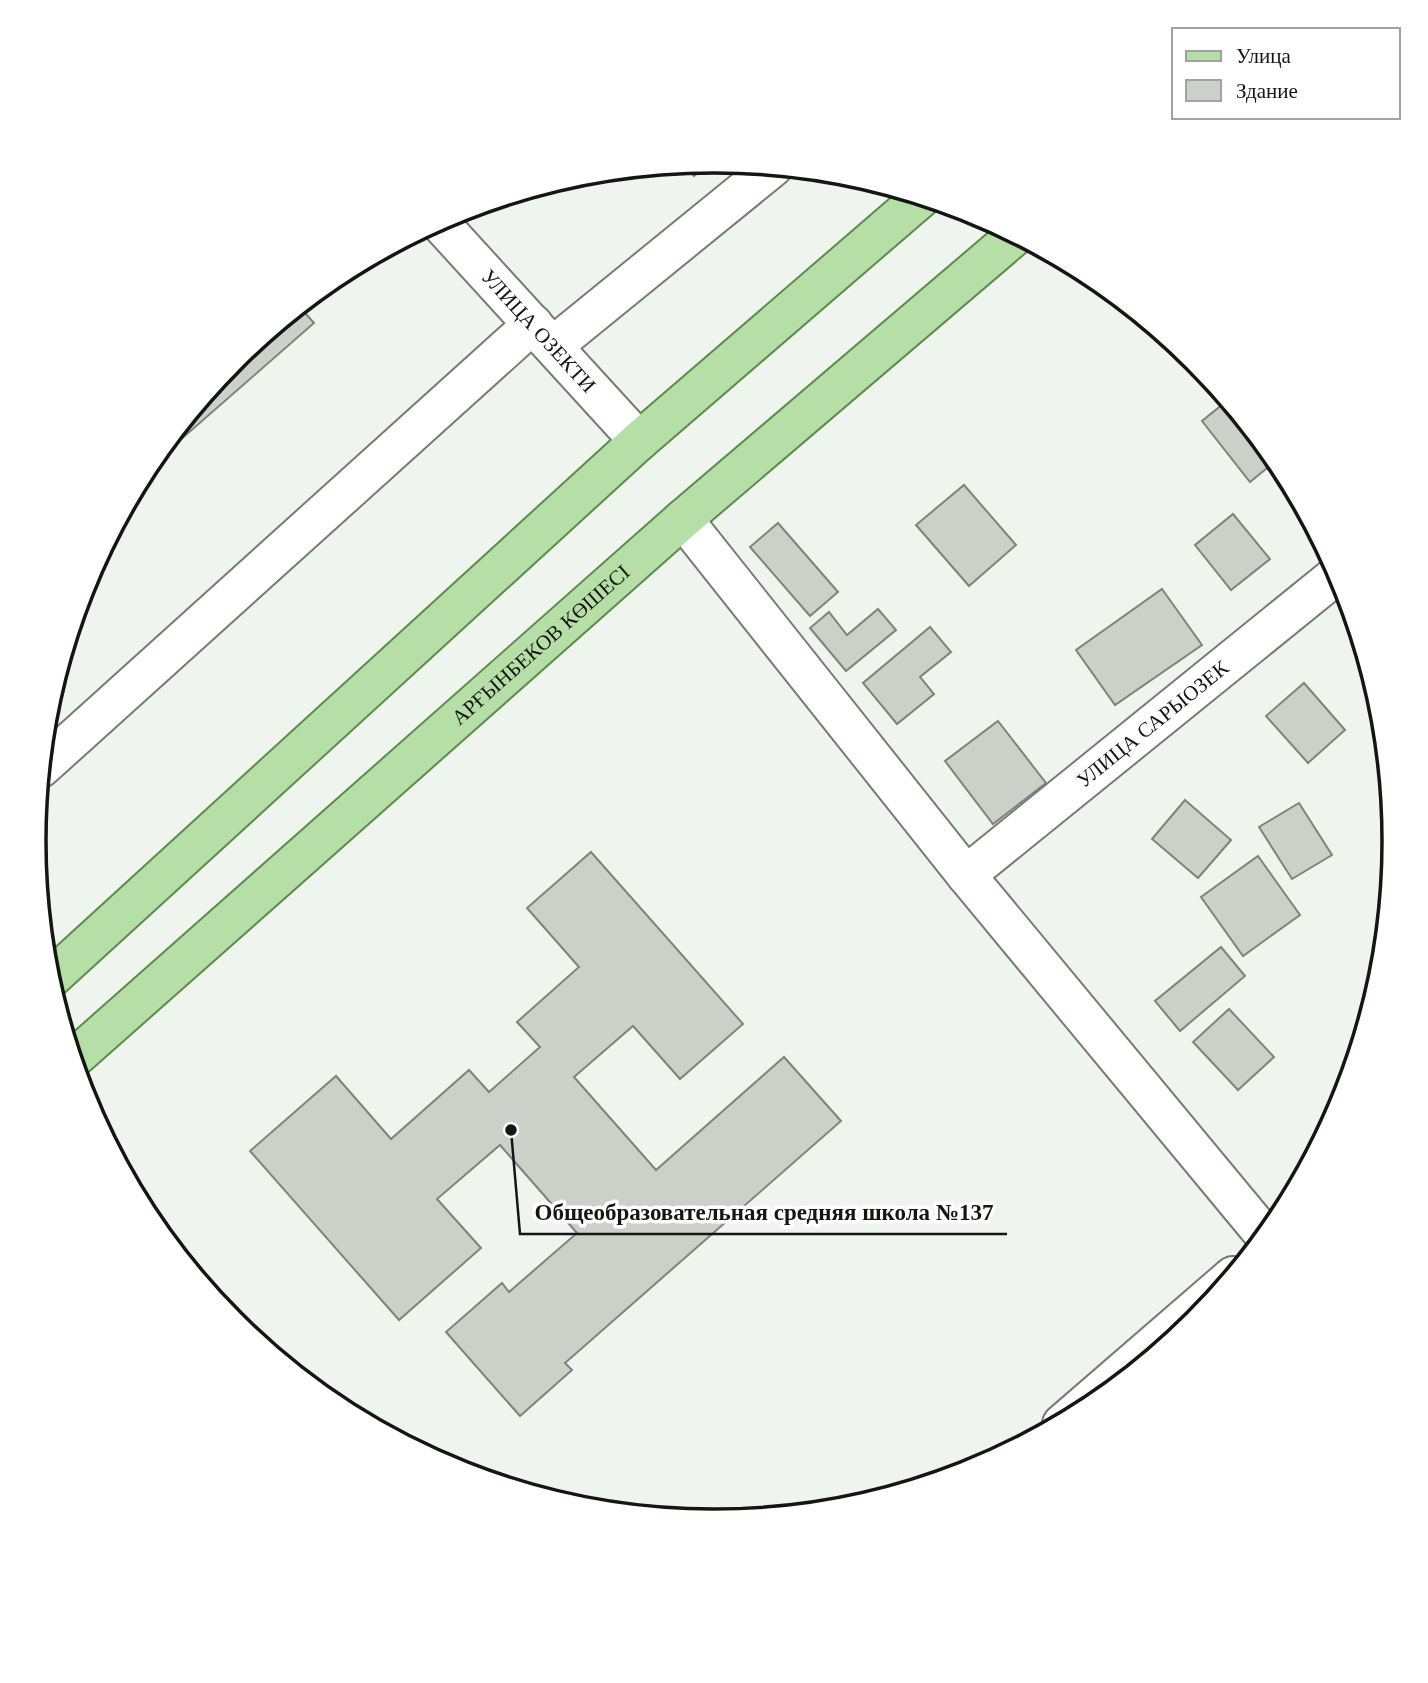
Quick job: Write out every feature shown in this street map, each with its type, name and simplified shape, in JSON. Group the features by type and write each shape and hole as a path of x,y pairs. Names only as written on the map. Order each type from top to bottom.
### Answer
{"main road":[{"path":"58,972 639,440 914,204"},
{"name":"АРҒЫНБЕКОВ КӨШЕСІ","path":"80,1053 683,519 1008,241"}],"street":[{"path":"50,760 543,335 763,175"},
{"name":"УЛИЦА ОЗЕКТИ","path":"446,229 639,440"},
{"path":"683,519 966,875 1259,1228"},
{"name":"УЛИЦА САРЫОЗЕК","path":"966,875 1330,581"},
{"path":"1143,1354 1162,1338"}],"building":[{"path":"305,313 314,323 180,440 211,401 273,339"},
{"path":"1221,406 1268,467 1250,482 1202,421"},
{"path":"964,485 1016,545 969,586 916,525"},
{"path":"1233,514 1270,559 1231,590 1195,545"},
{"path":"778,523 838,592 810,616 750,547"},
{"path":"1162,589 1202,645 1115,705 1076,650"},
{"path":"878,609 896,630 846,671 810,628 829,612 847,635"},
{"path":"930,627 951,652 920,677 934,694 897,724 863,683"},
{"path":"1304,683 1345,730 1308,763 1266,716"},
{"path":"998,721 1046,783 993,824 945,761"},
{"path":"1185,800 1231,840 1198,878 1152,839"},
{"path":"1299,803 1332,855 1292,879 1259,827"},
{"path":"591,852 743,1024 680,1079 633,1026 574,1077 656,1170 784,1057 841,1121 565,1363 572,1370 520,1416 446,1332 502,1283 509,1292 577,1233 500,1145 437,1199 481,1248 399,1320 250,1151 336,1076 391,1139 469,1070 489,1092 540,1047 517,1022 579,967 527,908"},
{"path":"1258,856 1300,915 1243,956 1201,897"},
{"path":"1221,947 1245,976 1180,1031 1155,1001"},
{"path":"1229,1009 1274,1057 1238,1090 1193,1042"}],"place":[{"name":"Общеобразовательная средняя школа №137","path":"511,1130"}]}
